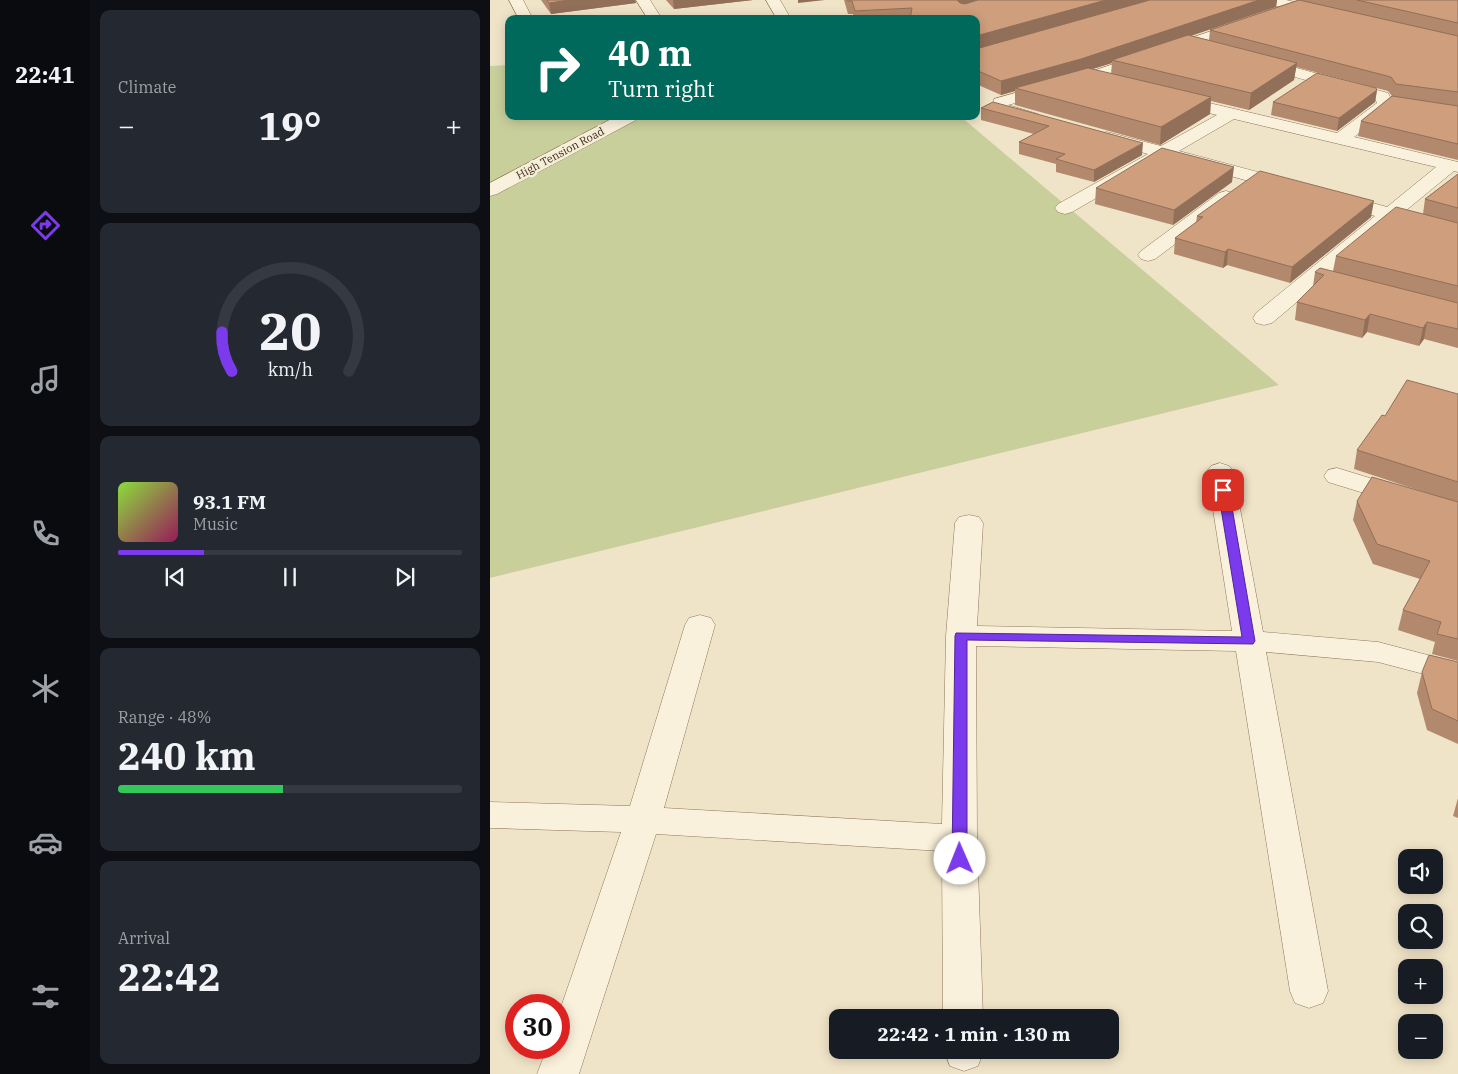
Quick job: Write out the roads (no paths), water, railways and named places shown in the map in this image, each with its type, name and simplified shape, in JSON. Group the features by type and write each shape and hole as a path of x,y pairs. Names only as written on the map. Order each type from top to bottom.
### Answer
{"street":[{"path":"516,0 524,15"},
{"path":"642,0 652,15"},
{"path":"774,0 782,15"},
{"path":"1268,0 1335,15"},
{"path":"1047,122 1000,108 1000,102 1087,78 1266,17 1326,0"},
{"path":"1186,44 1213,51"},
{"path":"1240,58 1382,96 1386,104"},
{"path":"1087,78 1116,86"},
{"path":"1297,88 1313,78"},
{"path":"1164,97 1454,167"},
{"path":"1340,139 1386,104 1404,107"},
{"path":"1251,118 1266,108"},
{"path":"1065,208 1231,114"},
{"name":"High Tension Road","path":"490,174 592,120"},
{"name":"High Tension Road","path":"490,190 622,120"},
{"path":"1093,134 1166,152 1458,232"},
{"path":"1264,318 1312,276 1454,167"},
{"path":"1148,255 1254,177"},
{"path":"1312,276 1340,283"},
{"path":"1220,471 1309,990"},
{"path":"1337,476 1458,514"},
{"path":"963,1009 959,839 961,636 969,523"},
{"path":"558,1074 643,820 700,625"},
{"path":"961,636 1249,641 1378,652 1458,673"},
{"path":"490,814 643,820 959,839"}]}
